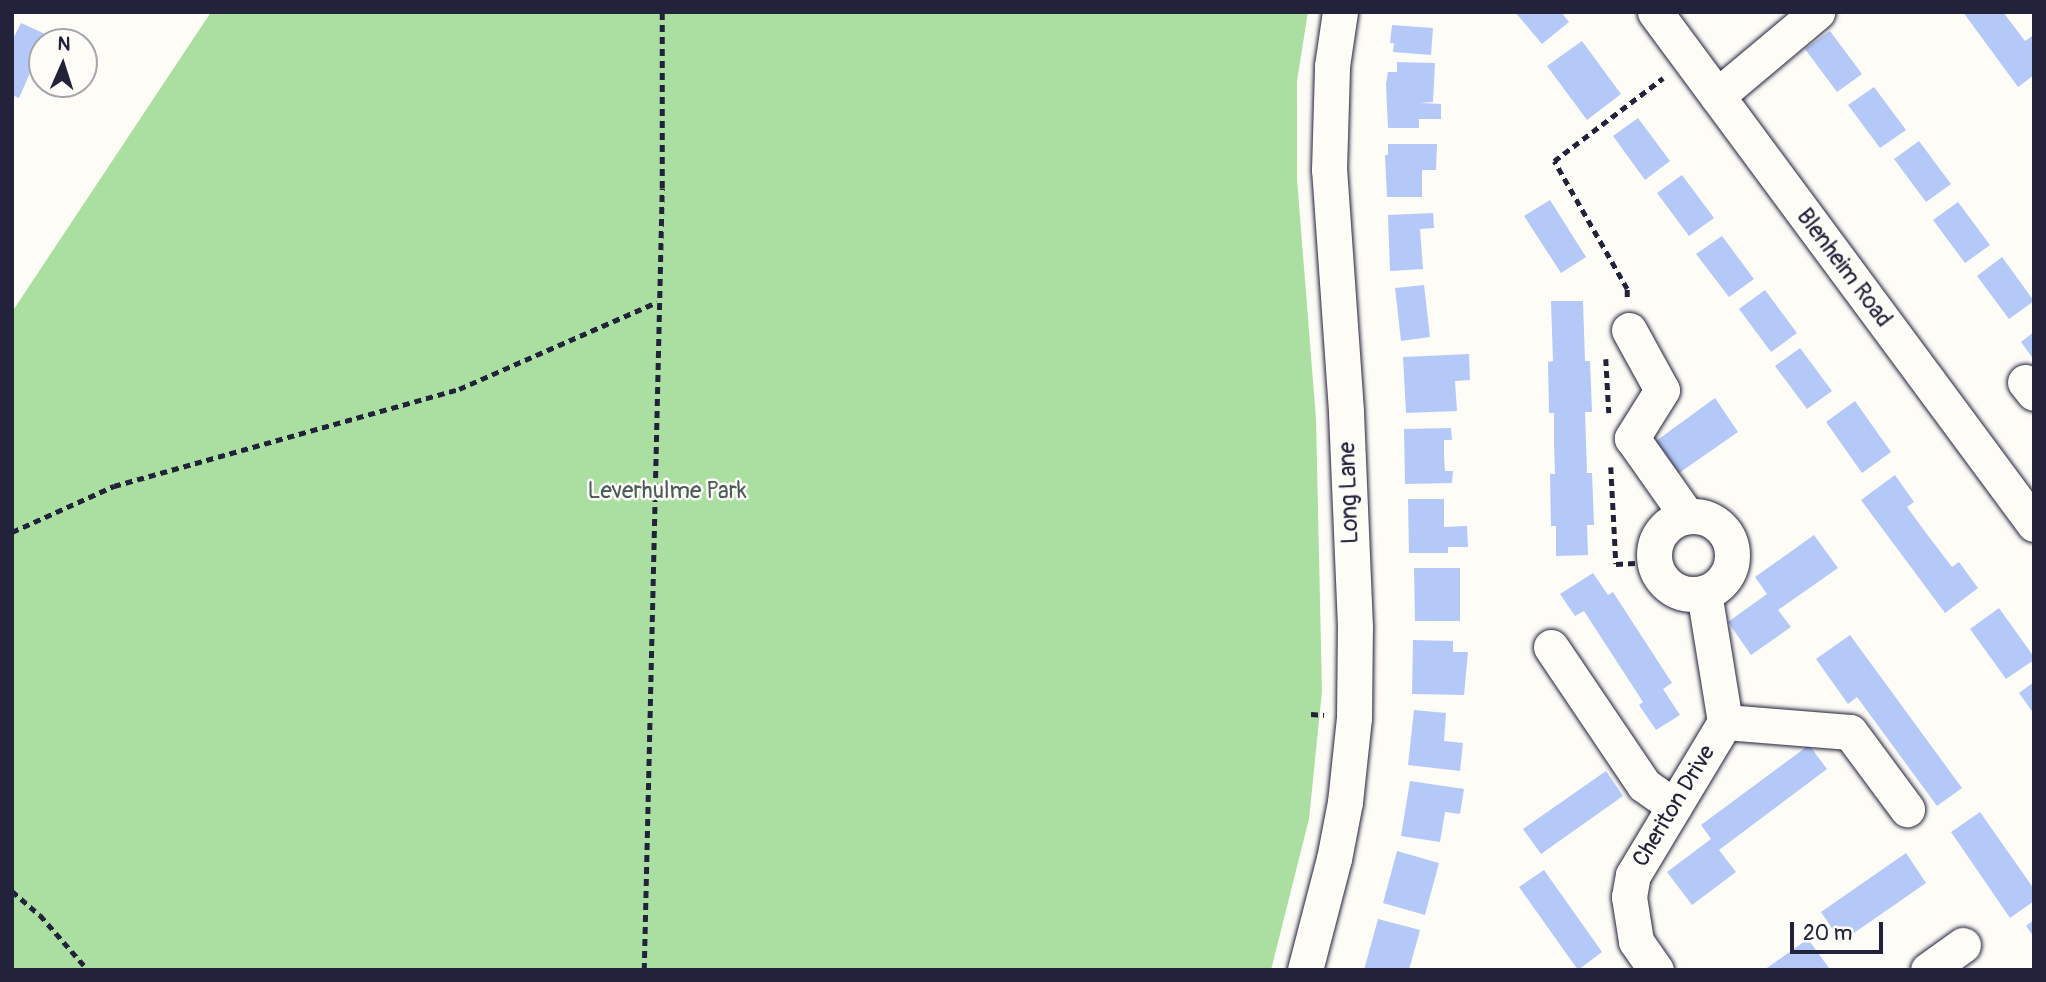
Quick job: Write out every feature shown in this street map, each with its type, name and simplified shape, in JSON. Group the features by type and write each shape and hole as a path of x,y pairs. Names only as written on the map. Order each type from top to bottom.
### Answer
{"street":[{"name":"Long Lane","path":"1305,970 1336,848 1354,718 1355,627 1346,411 1329,170 1332,66 1340,12"},
{"name":"Blenheim Road","path":"1655,12 2030,510"},
{"path":"1717,96 1817,12"},
{"path":"1629,330 1662,390 1632,438 1687,516"},
{"path":"1687,516 1710,520 1729,541 1732,554 1729,569 1716,587 1704,593 1683,593 1670,588 1658,575 1654,562 1654,544 1661,531 1674,520 1687,516"},
{"name":"Cheriton Drive","path":"1656,970 1636,941 1629,897 1633,875 1725,722 1704,593"},
{"path":"1551,647 1644,785 1674,806"},
{"name":"Cheriton Drive","path":"1725,722 1850,732 1907,810"},
{"path":"1927,970 1964,945"}],"path":[{"path":"644,970 657,302 662,188 662,12"},
{"path":"1629,330 1627,289 1555,161 1689,59"},
{"path":"12,532 114,486 459,389 657,302"},
{"path":"12,891 40,915 88,970"}],"green space":[{"name":"Leverhulme Park","path":"211,12 1308,12 1297,81 1297,179 1316,419 1322,691 1309,819 1271,970 12,970 12,312"}],"building":[{"path":"1515,12 1561,12 1569,22 1542,44"},
{"path":"1963,12 2003,12 2025,41 2032,36 2034,75 2018,87"},
{"path":"21,23 32,28 28,28 28,78 19,98 12,95 12,41"},
{"path":"1392,25 1433,28 1431,55 1393,52 1394,43 1390,43"},
{"path":"1830,31 1862,74 1837,92 1805,49"},
{"path":"1582,41 1621,94 1587,120 1547,66"},
{"path":"1397,62 1435,63 1433,102 1420,103 1441,104 1441,119 1419,119 1419,128 1388,128 1386,84 1388,72 1397,72"},
{"path":"1874,87 1906,130 1880,148 1848,105"},
{"path":"1638,118 1670,161 1645,180 1613,136"},
{"path":"1919,141 1951,184 1926,202 1894,159"},
{"path":"1388,144 1437,144 1436,170 1422,170 1422,197 1387,197 1385,155 1388,155"},
{"path":"1682,175 1714,218 1689,236 1657,193"},
{"path":"1550,200 1586,257 1561,273 1524,216"},
{"path":"1958,202 1990,245 1965,263 1933,220"},
{"path":"1433,213 1434,228 1420,229 1423,269 1390,271 1388,215"},
{"path":"1722,236 1754,279 1729,297 1696,254"},
{"path":"2002,257 2034,301 2009,319 1977,276"},
{"path":"1424,285 1430,337 1401,341 1395,288"},
{"path":"1765,290 1797,333 1771,352 1739,309"},
{"path":"1551,301 1583,301 1585,361 1590,361 1592,412 1585,412 1587,473 1592,473 1594,525 1587,525 1588,555 1556,556 1556,526 1551,526 1550,474 1555,474 1554,413 1549,413 1548,362 1553,361"},
{"path":"2034,332 2034,360 2021,342"},
{"path":"1800,348 1832,391 1807,409 1775,366"},
{"path":"1469,354 1470,380 1455,381 1457,411 1406,413 1403,357"},
{"path":"1715,398 1738,432 1679,473 1656,441"},
{"path":"1855,401 1891,452 1862,473 1826,422"},
{"path":"1451,428 1452,440 1444,440 1444,456 1445,471 1453,471 1452,483 1405,484 1404,429"},
{"path":"1895,475 1914,502 1907,507 1929,537 1952,567 1959,562 1978,588 1945,613 1861,500"},
{"path":"1408,499 1444,499 1444,527 1467,526 1468,547 1448,547 1448,553 1409,553"},
{"path":"1814,535 1838,568 1778,610 1791,627 1751,655 1728,622 1767,594 1755,577"},
{"path":"1414,568 1460,568 1460,621 1415,621"},
{"path":"1593,573 1608,595 1613,592 1672,683 1663,689 1680,715 1656,730 1639,705 1643,702 1584,611 1575,616 1560,594"},
{"path":"1999,608 2034,657 2034,660 2006,679 1970,629"},
{"path":"1850,635 1962,788 1937,806 1857,697 1848,704 1816,659"},
{"path":"1413,640 1453,641 1453,652 1468,652 1464,695 1412,694"},
{"path":"2034,682 2034,714 2019,693"},
{"path":"1414,710 1446,713 1444,741 1463,743 1460,771 1408,765"},
{"path":"1809,745 1827,769 1719,850 1736,872 1692,905 1667,872 1711,839 1701,825"},
{"path":"1606,771 1623,796 1541,854 1523,829"},
{"path":"1410,781 1464,789 1460,814 1445,812 1440,842 1401,836"},
{"path":"1980,812 2034,889 2034,901 2010,918 1951,832"},
{"path":"1397,851 1439,863 1425,915 1383,903"},
{"path":"1906,853 1926,883 1841,942 1821,912"},
{"path":"1544,870 1602,952 1578,970 1519,887"},
{"path":"1378,919 1420,930 1409,970 1364,970"},
{"path":"2034,920 2034,937 2026,926"},
{"path":"1808,939 1829,968 1764,970"}]}
